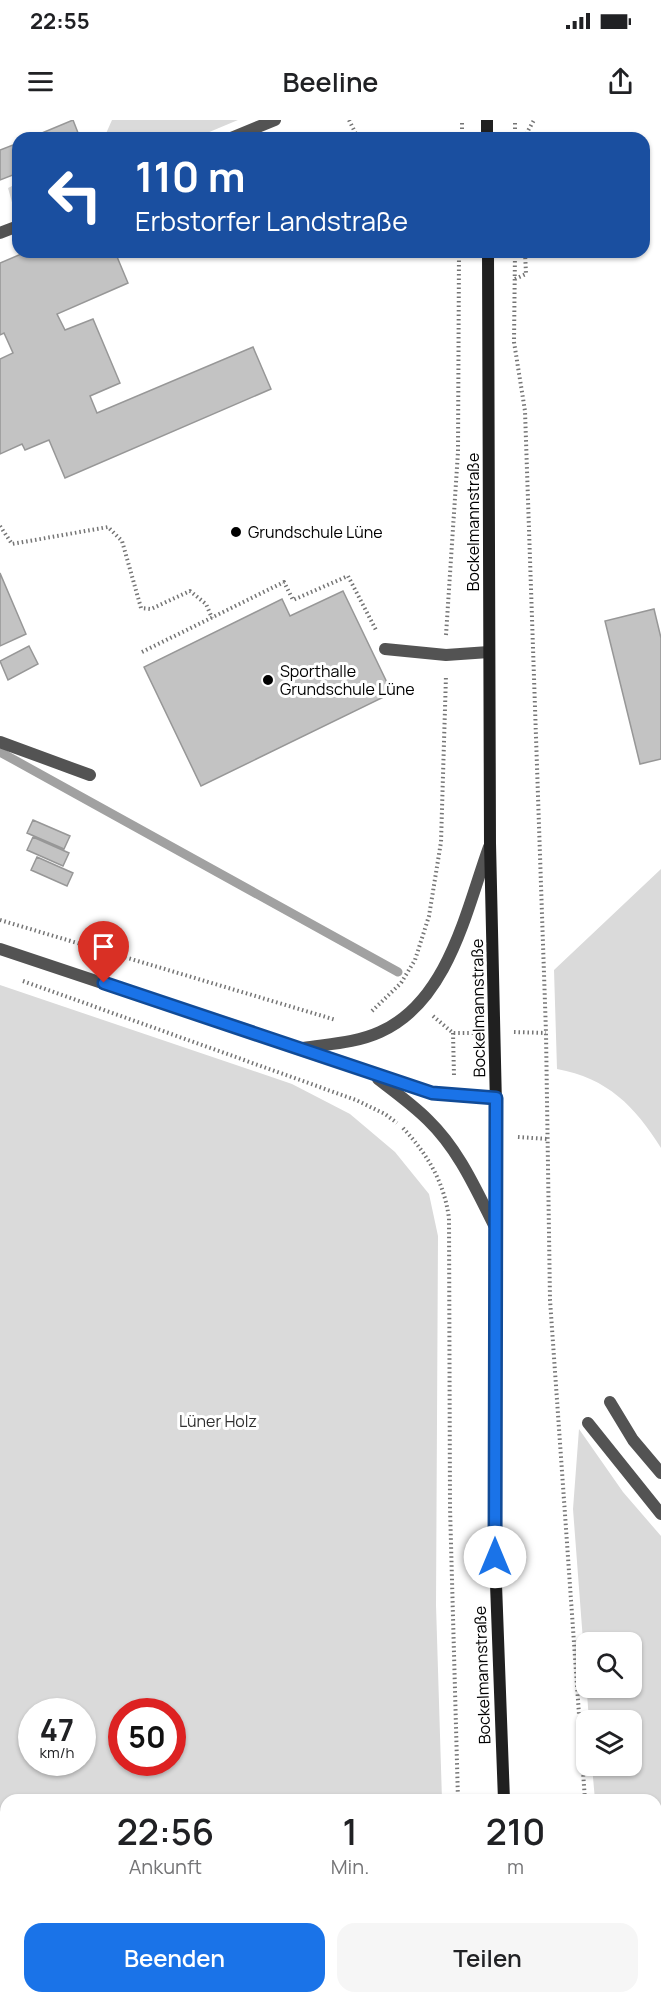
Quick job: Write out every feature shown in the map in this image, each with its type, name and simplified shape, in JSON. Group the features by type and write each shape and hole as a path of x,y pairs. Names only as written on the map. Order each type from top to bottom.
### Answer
{"main road":[{"name":"Bockelmannstraße","path":"488,258 490,843 497,1231 495,1557 504,1794"}],"street":[{"path":"246,132 275,120"},
{"path":"386,649 446,655 489,652"},
{"path":"0,742 90,775"},
{"path":"300,1049 352,1041 378,1033 399,1022 421,1004 458,936 490,843"},
{"path":"0,948 432,1093 496,1098"},
{"path":"373,1074 428,1120 445,1139 459,1158 497,1231"},
{"path":"610,1402 633,1440 661,1473"},
{"path":"588,1423 661,1514"}],"path":[{"path":"366,1015 401,983 415,960 429,916 441,842 446,604 458,452 459,258"},
{"path":"515,258 514,342 525,423 548,1139 550,1300 585,1794"},
{"path":"515,279 526,274 525,258"},
{"path":"0,526 12,544 108,527 122,541 141,608 151,609 190,591 206,604 212,618"},
{"path":"142,652 284,582 293,600 348,576 386,649"},
{"path":"0,920 335,1021 345,1019"},
{"path":"22,981 356,1100 385,1114 404,1129 438,1174 449,1218 450,1507 458,1794"}],"green space":[{"path":"112,120 238,120 209,132 107,132"},
{"path":"12,186 12,202 8,188"},
{"path":"661,869 661,1148 641,1119 618,1096 591,1079 557,1069 554,970"},
{"name":"Lüner Holz","path":"0,985 292,1084 350,1114 395,1152 429,1194 438,1236 436,1605 442,1794 0,1794"},
{"path":"579,1429 623,1492 661,1536 661,1794 594,1794 593,1776 642,1776 642,1710 588,1710 588,1698 642,1698 642,1632 582,1632 573,1509"}],"building":[{"path":"73,120 78,132 44,132"},
{"path":"12,145 12,175 0,180 0,150"},
{"path":"12,258 118,258 128,283 57,314 65,330 93,319 120,383 90,396 97,413 253,347 271,389 65,478 49,440 25,450 22,444 0,454 0,359 13,353 4,333 0,335 0,263"},
{"path":"0,573 26,634 0,646"},
{"name":"Sporthalle Grundschule Lüne","path":"343,591 392,693 201,786 144,667 282,599 290,616"},
{"path":"654,609 661,638 661,759 640,764 605,621"},
{"path":"29,646 38,664 8,680 0,661"},
{"path":"33,820 70,836 64,849 27,833"},
{"path":"33,837 69,853 63,866 27,850"},
{"path":"37,857 73,873 67,886 31,870"}],"waterway":[{"path":"0,752 398,972"}],"place":[{"name":"Grundschule Lüne","path":"236,532"},
{"name":"Sporthalle Grundschule Lüne","path":"268,680"}],"route":[{"path":"104,983 432,1093 454,1097 496,1098 495,1557"}]}
